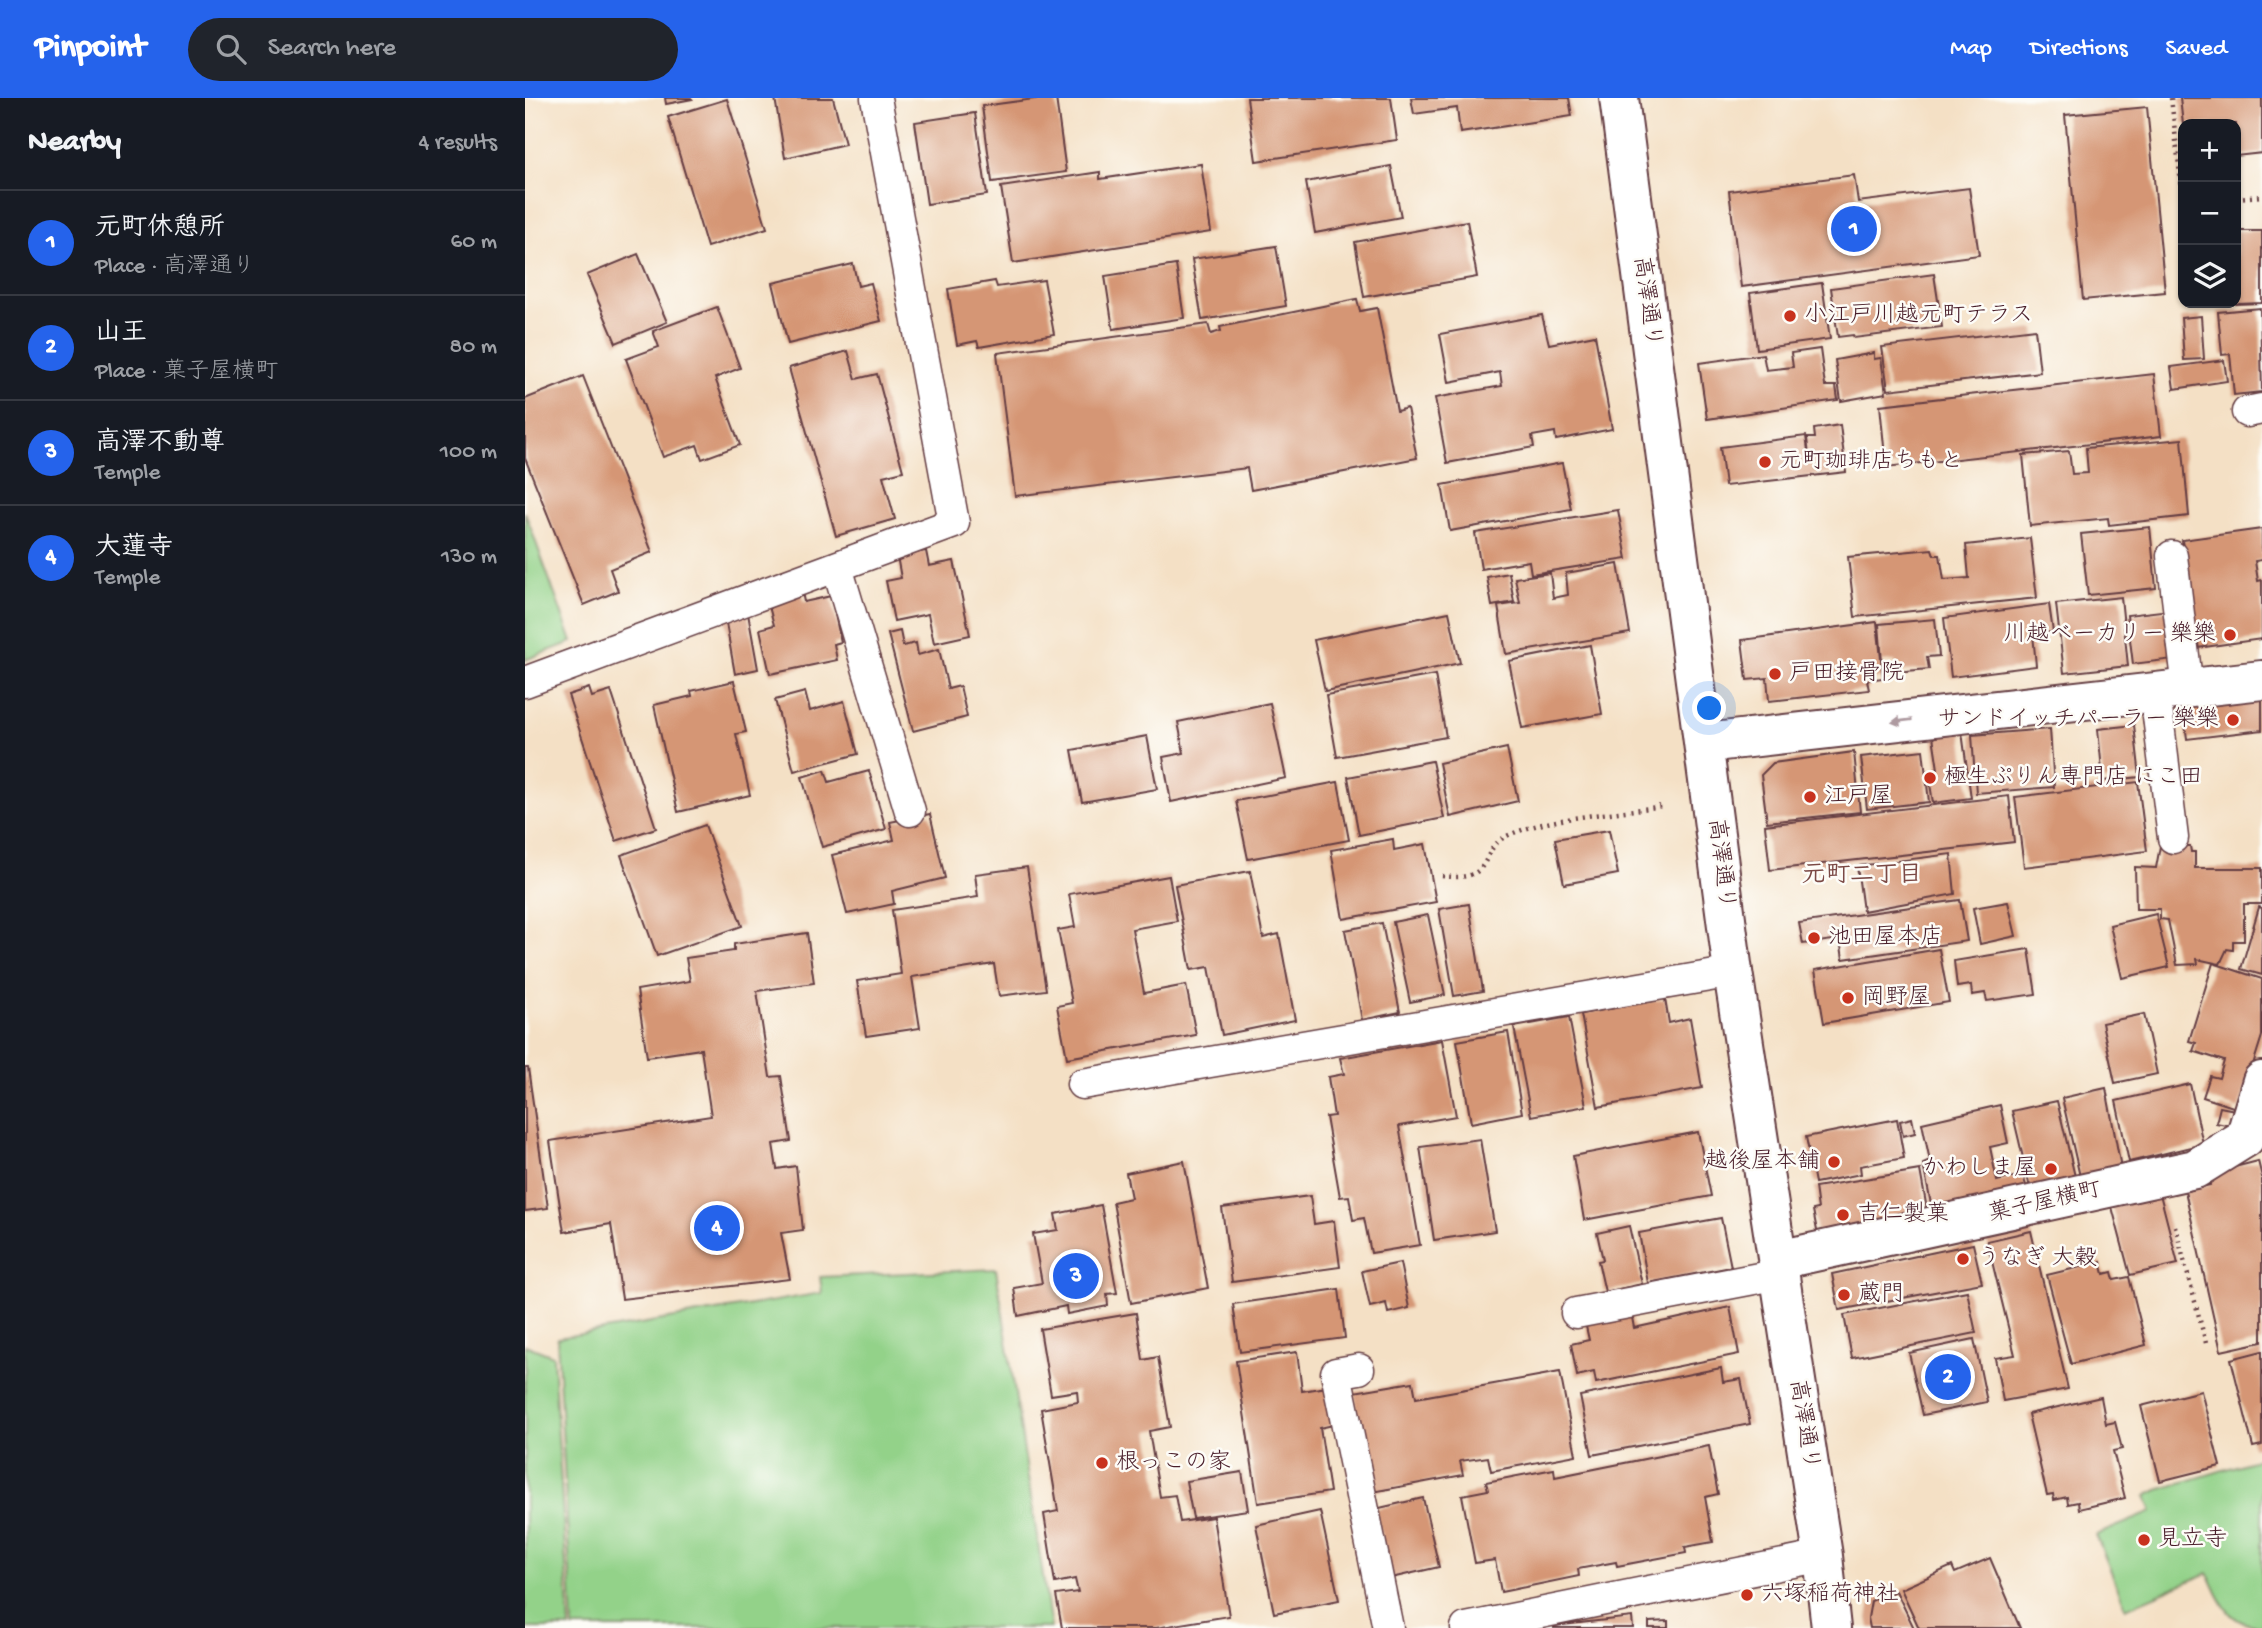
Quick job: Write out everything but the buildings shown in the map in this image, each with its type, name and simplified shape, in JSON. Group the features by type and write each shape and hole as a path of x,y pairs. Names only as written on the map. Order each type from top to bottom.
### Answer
{"street":[{"name":"高澤通り","path":"1619,98 1734,972 1823,1556 1831,1628"},
{"path":"1705,743 2262,680"},
{"name":"菓子屋横町","path":"1779,1267 2195,1169 2245,1138 2262,1081"}],"lane":[{"path":"525,682 954,523 876,98"},
{"path":"2172,555 2173,838"},
{"path":"837,566 910,811"},
{"path":"1082,1084 1734,972"},
{"path":"1576,1313 1779,1267"},
{"path":"1359,1369 1336,1373 1388,1628"},
{"path":"1466,1628 1823,1556"}],"path":[{"path":"2171,98 2181,182"},
{"path":"2241,198 2262,196"},
{"path":"1442,876 1464,879 1472,875 1479,871 1505,836 1530,827 1711,798"},
{"path":"2163,1177 2207,1347"}],"green space":[{"path":"525,512 572,642 525,660"},
{"path":"996,1269 1051,1628 573,1628 557,1338 822,1293 820,1277"},
{"path":"525,1345 553,1356 570,1628 525,1628"},
{"path":"2262,1458 2262,1626 2250,1625 2233,1616 2221,1601 2208,1573 2126,1608 2096,1535 2152,1512 2146,1496 2158,1490"}],"place":[{"name":"元町休憩所","path":"1854,229"},
{"name":"小江戸川越元町テラス","path":"1790,316"},
{"name":"元町珈琲店ちもと","path":"1765,462"},
{"name":"川越ベーカリー 樂樂","path":"2230,635"},
{"name":"戸田接骨院","path":"1775,674"},
{"name":"サンドイッチパーラー 樂樂","path":"2233,720"},
{"name":"極生ぷりん専門店 にこ田","path":"1930,778"},
{"name":"江戸屋","path":"1810,797"},
{"name":"池田屋本店","path":"1814,938"},
{"name":"岡野屋","path":"1848,998"},
{"name":"越後屋本舗","path":"1834,1162"},
{"name":"かわしま屋","path":"2051,1169"},
{"name":"吉仁製菓","path":"1843,1215"},
{"name":"大蓮寺","path":"717,1228"},
{"name":"うなぎ 大穀","path":"1963,1259"},
{"name":"高澤不動尊","path":"1076,1276"},
{"name":"蔵門","path":"1844,1295"},
{"name":"山王","path":"1948,1377"},
{"name":"根っこの家","path":"1102,1463"},
{"name":"見立寺","path":"2144,1540"},
{"name":"六塚稲荷神社","path":"1747,1595"}],"district":[{"name":"元町二丁目","path":"1862,876"}]}
